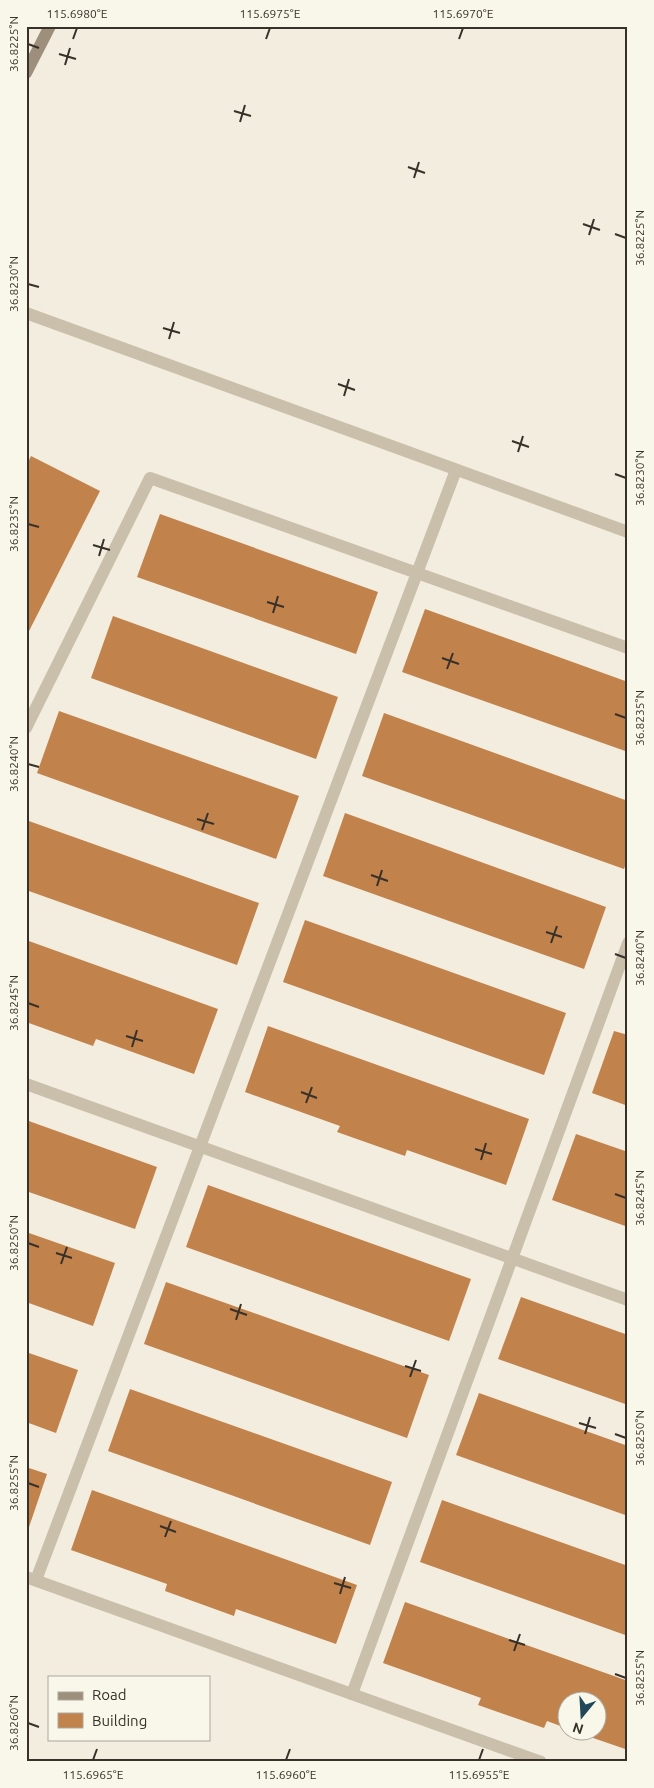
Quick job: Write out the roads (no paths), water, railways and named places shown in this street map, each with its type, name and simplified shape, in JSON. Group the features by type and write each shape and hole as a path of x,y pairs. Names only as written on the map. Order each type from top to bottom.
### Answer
{"main road":[{"path":"26,73 50,26"}],"street":[{"path":"26,313 628,532"},
{"path":"456,470 200,1147 31,1578 541,1762"},
{"path":"26,728 150,478 628,648"},
{"path":"352,1694 628,943"},
{"path":"26,1084 628,1300"}]}
